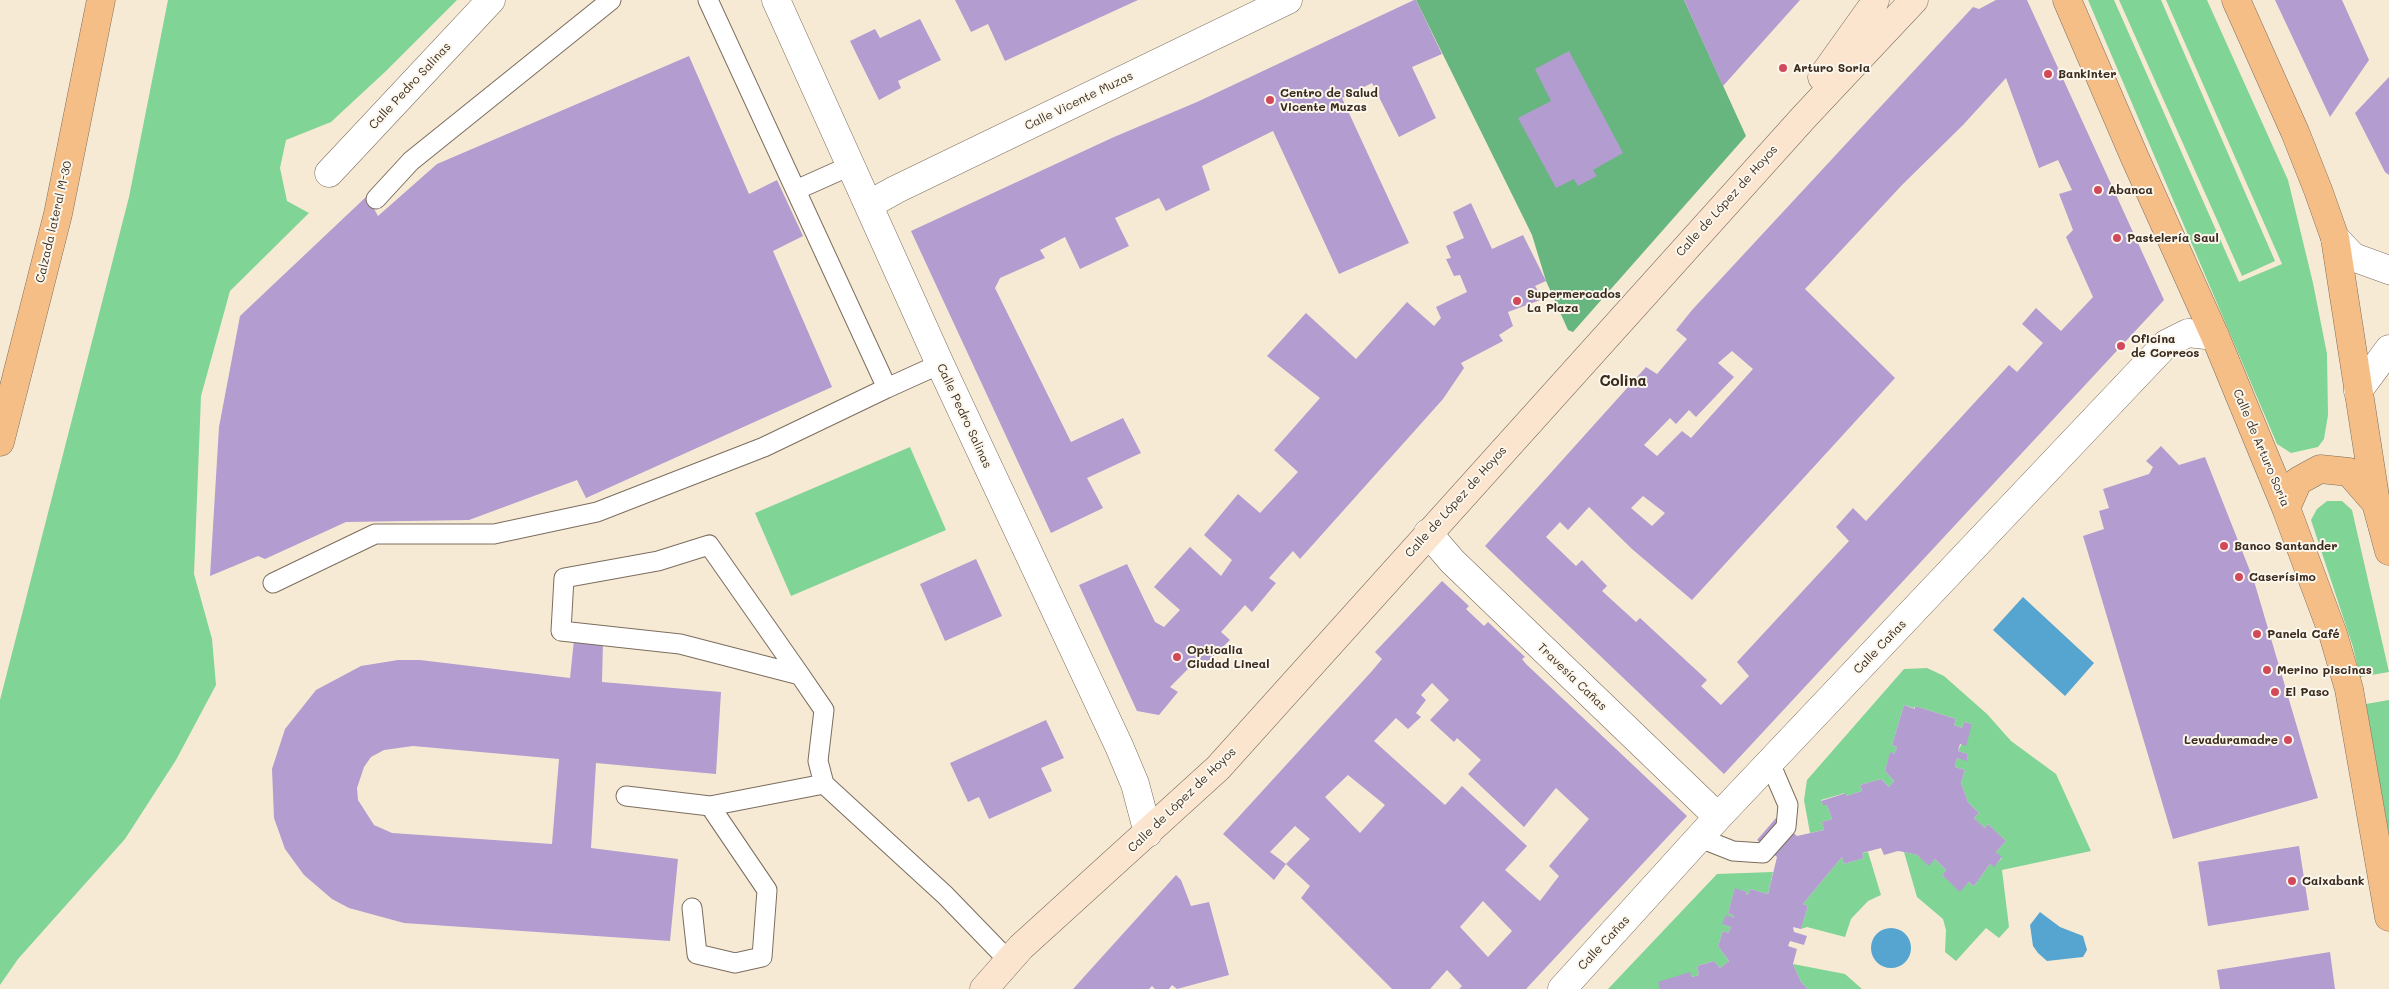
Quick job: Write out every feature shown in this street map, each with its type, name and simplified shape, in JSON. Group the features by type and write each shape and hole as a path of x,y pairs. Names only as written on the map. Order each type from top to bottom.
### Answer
{"main road":[{"name":"Calzada lateral M-30","path":"0,442 58,214 101,0"},
{"name":"Calle de Arturo Soria","path":"2067,0 2215,336 2286,508 2344,667 2389,917"},
{"path":"2236,0 2298,140 2335,238 2376,503 2389,552"},
{"path":"2286,508 2298,481 2320,469 2349,472 2376,503"}],"street":[{"name":"Calle Pedro Salinas","path":"329,173 491,0"},
{"name":"Calle Pedro Salinas","path":"776,0 870,204 940,364 1120,746 1136,784 1148,833"},
{"name":"Calle Vicente Muzas","path":"870,204 1288,0"},
{"path":"1805,116 1814,88 1872,7 1875,0"},
{"name":"Calle de López de Hoyos","path":"984,989 1008,960 1218,768 1805,116 1914,0"},
{"path":"2335,238 2353,257 2389,270"},
{"name":"Calle Cañas","path":"1562,989 1718,818 2166,344 2188,333 2215,336"},
{"path":"2358,391 2389,349"},
{"name":"Travesía Cañas","path":"1428,533 1459,568 1718,818"}],"lane":[{"path":"376,199 411,161 611,0"},
{"path":"708,0 887,388"},
{"path":"796,190 852,165"},
{"path":"273,583 375,534 494,534 597,512 764,447 940,364"},
{"path":"800,675 680,644 561,631 564,578 658,561 709,545 800,675 824,710 818,760 824,784 945,895 1008,960"},
{"path":"1700,838 1733,850 1762,853 1786,827 1788,805 1770,763"},
{"path":"626,796 710,806 824,784"},
{"path":"692,908 697,954 735,963 762,957 767,890 710,806"}],"green space":[{"path":"168,0 457,0 386,71 331,122 286,140 280,168 287,201 309,213 230,291 201,396 194,574 212,639 216,685 176,760 125,839 18,959 0,985 0,700 129,197"},
{"path":"1416,0 1684,0 1746,136 1573,332 1568,330 1546,281 1532,235"},
{"path":"2088,0 2114,0 2239,282 2282,264 2166,0 2207,0 2288,180 2313,283 2327,354 2328,415 2324,439 2318,447 2291,453 2277,444"},
{"path":"2119,0 2161,0 2275,261 2242,276"},
{"path":"910,447 946,530 791,596 755,513"},
{"path":"2327,501 2342,501 2352,510 2389,672 2360,677 2353,647 2311,520 2317,509"},
{"path":"1927,668 1944,676 1987,714 2011,741 2056,774 2091,851 2002,870 2009,927 1999,938 1986,928 1956,961 1945,952 1946,930 1943,919 1917,897 1904,852 1917,855 1929,865 1935,859 1946,870 1942,875 1960,891 1969,882 1974,886 1990,864 1994,866 2002,858 1996,852 2006,841 1988,824 1985,828 1974,818 1979,813 1968,802 1961,783 1965,770 1955,767 1957,758 1967,760 1968,754 1958,751 1972,724 1964,722 1962,728 1954,725 1956,719 1915,706 1913,712 1914,708 1904,705 1892,745 1897,747 1894,754 1890,753 1885,771 1894,781 1889,787 1881,779 1860,785 1862,791 1846,796 1845,793 1821,800 1823,805 1827,805 1832,819 1822,822 1824,830 1810,833 1804,800 1807,780 1904,669"},
{"path":"2389,700 2389,834 2366,704"},
{"path":"1868,852 1881,895 1868,901 1851,919 1845,937 1807,927 1801,929 1808,906 1803,904 1842,857 1844,864 1864,858 1862,853"},
{"path":"1773,872 1768,894 1750,889 1748,895 1746,895 1747,892 1735,889 1728,913 1734,916 1734,918 1726,916 1723,924 1731,927 1728,933 1723,931 1718,946 1729,961 1720,968 1714,961 1697,966 1699,975 1692,977 1690,973 1660,989 1608,989 1717,874"},
{"path":"1793,964 1845,974 1862,989 1808,989 1801,982"}],"water":[{"path":"2023,597 2094,663 2065,696 1993,630"},
{"path":"2040,912 2060,927 2083,936 2087,950 2083,957 2047,961 2038,953 2033,946 2030,925"},
{"path":"1895,928 1902,931 1908,937 1911,948 1910,956 1902,965 1895,968 1887,968 1880,965 1872,956 1871,944 1874,937 1883,929"}],"building":[{"path":"955,0 1138,0 1005,61 988,24 971,32"},
{"path":"1416,0 1442,54 1412,67 1436,118 1399,137 1372,83 1342,98 1409,243 1339,274 1273,131 1202,166 1210,190 1166,211 1159,198 1115,218 1129,246 1080,269 1065,237 1040,250 1045,258 1000,278 995,288 1071,442 1123,418 1141,453 1087,478 1103,508 1051,533 911,231 1114,137 1197,102"},
{"path":"1684,0 1800,0 1723,86"},
{"path":"1996,0 2027,0 2164,300 1724,774 1485,546 1646,367 1657,374 1687,339 1676,330 1692,310 1973,7 1979,9","holes":["2006,78 2039,168 2058,160 2072,190 2059,194 2073,230 2066,237 2093,297 2061,331 2036,308 2022,324 2043,343 2017,372 2009,365 1866,521 1853,508 1836,527 1849,541 1737,662 1749,676 1721,705 1701,686 1707,680 1640,618 1636,622 1602,591 1607,586 1582,560 1576,566 1546,537 1560,522 1568,530 1589,507 1632,549 1692,600 1895,378 1805,289","1732,351 1753,369 1691,438 1682,431 1657,456 1644,445 1670,418 1676,424 1689,410 1696,417 1734,377 1718,363","1643,496 1665,513 1652,526 1631,508"]},
{"path":"2275,0 2342,0 2369,60 2330,117"},
{"path":"920,19 941,60 898,81 901,88 879,100 850,41 875,29 880,38"},
{"path":"1569,51 1623,153 1593,170 1597,176 1578,186 1574,179 1556,188 1518,118 1551,101 1535,69"},
{"path":"689,56 749,194 777,180 803,236 773,251 832,387 586,498 577,480 469,520 346,522 265,559 258,556 210,576 219,427 240,316 367,196 378,216 437,164"},
{"path":"2389,77 2389,175 2385,172 2355,113"},
{"path":"1471,203 1492,249 1523,235 1546,281 1535,286 1543,299 1508,312 1513,326 1499,335 1503,341 1461,363 1464,368 1443,399 1300,559 1293,551 1269,578 1276,583 1252,612 1245,605 1221,632 1230,640 1201,668 1195,662 1170,687 1178,692 1159,715 1137,711 1079,585 1127,564 1155,622 1164,627 1180,610 1154,587 1190,547 1221,576 1232,560 1204,535 1238,494 1260,513 1298,472 1274,450 1320,398 1267,356 1306,313 1356,359 1407,302 1434,326 1441,318 1436,307 1467,292 1460,275 1454,276 1446,259 1451,258 1446,246 1464,238 1453,212"},
{"path":"2161,446 2179,465 2205,457 2254,581 2318,798 2173,839 2083,536 2104,529 2099,511 2109,508 2103,489 2149,474 2153,467 2146,461"},
{"path":"976,559 1002,616 945,641 920,584"},
{"path":"1442,581 1469,606 1466,609 1484,626 1488,622 1525,657 1522,659 1526,664 1687,816 1526,989 1459,989 1462,986 1447,970 1430,989 1392,989 1301,898 1310,886 1286,864 1274,880 1223,834 1372,671 1382,659 1375,652","holes":["1432,683 1449,700 1430,720 1454,742 1457,738 1481,760 1468,774 1524,827 1556,788 1589,819 1549,866 1559,876 1540,901 1505,870 1527,846 1462,786 1445,805 1374,741 1396,718 1408,729 1421,717 1416,713 1426,700 1421,695","1348,775 1385,805 1360,833 1325,797","1295,826 1310,839 1286,864 1270,852","1483,901 1512,931 1488,957 1460,927"]},
{"path":"574,640 603,641 602,682 721,692 716,774 596,763 591,848 678,859 670,941 404,923 349,908 332,899 304,875 285,849 274,818 272,769 285,729 316,690 361,666 398,660 420,660 570,678","holes":["413,746 559,759 552,844 392,833 374,825 358,800 357,788 364,767 371,757 384,750"]},
{"path":"1904,705 1915,709 1915,706 1956,719 1954,725 1962,728 1964,722 1972,724 1966,746 1960,744 1958,751 1968,754 1967,761 1957,758 1955,767 1965,770 1961,783 1968,802 1979,813 1974,818 1985,828 1988,824 2006,841 1996,852 2002,857 1994,867 1990,864 1974,886 1969,882 1960,892 1942,875 1946,870 1935,859 1929,866 1917,855 1898,851 1884,855 1881,848 1862,853 1864,858 1844,864 1842,857 1803,904 1808,906 1801,929 1793,927 1794,932 1807,936 1804,945 1790,941 1788,946 1797,949 1793,964 1801,982 1808,989 1660,989 1658,982 1690,972 1692,977 1699,975 1697,966 1714,961 1720,968 1729,961 1718,946 1723,931 1728,933 1731,927 1722,924 1726,915 1734,918 1734,916 1728,913 1735,888 1747,892 1746,895 1748,895 1750,889 1768,894 1777,857 1757,840 1776,818 1797,836 1824,830 1822,822 1832,819 1827,805 1823,805 1821,801 1846,793 1846,796 1862,791 1860,785 1881,779 1889,787 1894,781 1885,771 1890,752 1894,754 1897,747 1892,745"},
{"path":"1046,720 1064,758 1041,768 1052,791 989,819 979,797 968,802 950,763"},
{"path":"2299,846 2309,910 2208,926 2198,862"},
{"path":"1176,875 1181,880 1191,906 1209,902 1229,975 1177,989 1172,985 1169,989 1155,989 1152,986 1149,989 1073,989"},
{"path":"2330,952 2335,989 2220,989 2217,970"}],"place":[{"name":"Arturo Soria","path":"1783,68"},
{"name":"Bankinter","path":"2048,74"},
{"name":"Centro de Salud Vicente Muzas","path":"1270,100"},
{"name":"Abanca","path":"2098,190"},
{"name":"Pastelería Saul","path":"2117,238"},
{"name":"Supermercados La Plaza","path":"1517,301"},
{"name":"Oficina de Correos","path":"2121,346"},
{"name":"Banco Santander","path":"2224,546"},
{"name":"Caserísimo","path":"2239,577"},
{"name":"Panela Café","path":"2257,634"},
{"name":"Opticalia Ciudad Lineal","path":"1177,657"},
{"name":"Merino piscinas","path":"2267,670"},
{"name":"El Paso","path":"2275,692"},
{"name":"Levaduramadre","path":"2288,740"},
{"name":"Caixabank","path":"2292,881"}],"district":[{"name":"Colina","path":"1623,381"}]}
